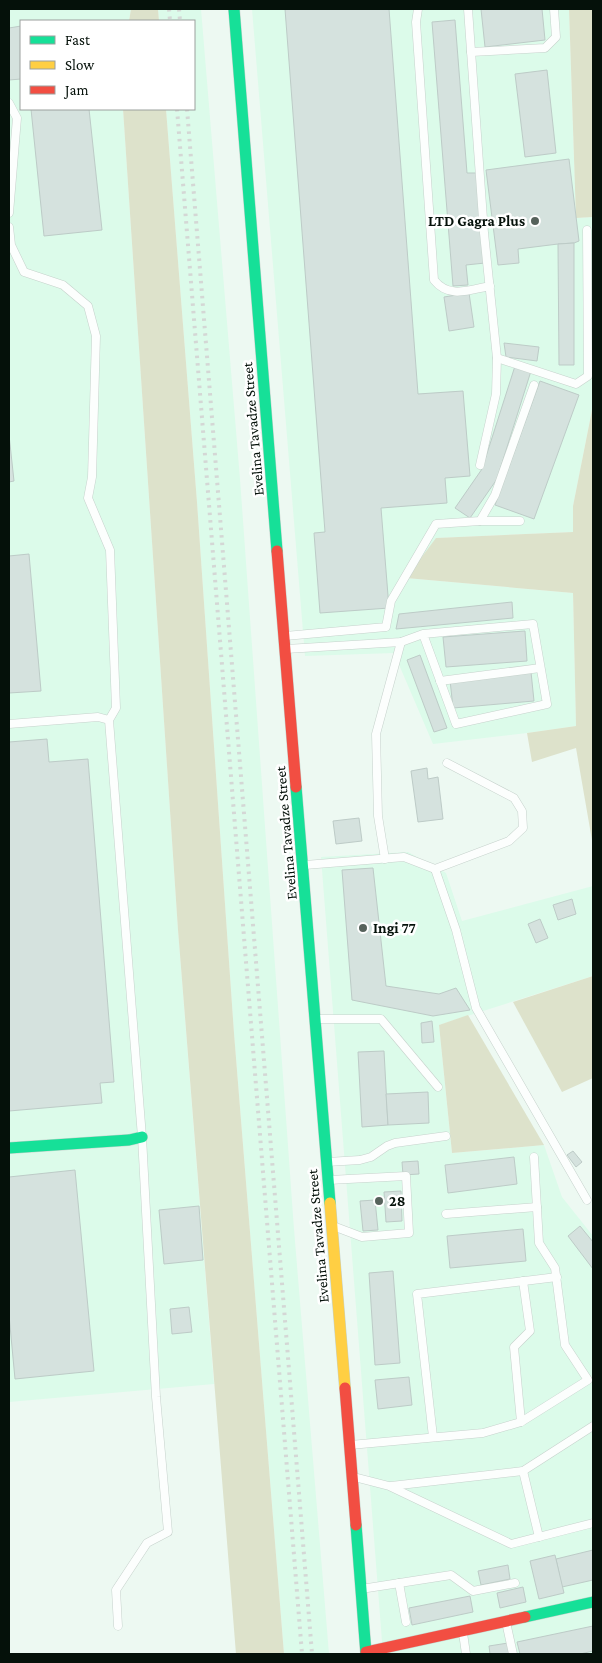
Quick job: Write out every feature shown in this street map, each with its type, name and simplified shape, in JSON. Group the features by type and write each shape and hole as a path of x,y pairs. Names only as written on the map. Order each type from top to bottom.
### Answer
{"main road":[{"name":"Evelina Tavadze Street","path":"234,9 366,1653"},
{"path":"9,1148 129,1140 142,1137"},
{"path":"366,1653 593,1602"}],"lane":[{"path":"418,9 416,22 434,280 439,286 451,292 490,286"},
{"path":"468,9 484,233 497,358 496,394 480,465"},
{"path":"472,52 545,48 556,37 554,9"},
{"path":"9,104 17,118 9,213"},
{"path":"9,227 12,245 24,272 62,285 88,306 96,336 92,476 88,498 110,550 116,708 109,720 142,1137 156,1397 168,1532 147,1544 116,1590 118,1626"},
{"path":"497,358 576,384 588,376 587,230"},
{"path":"480,521 495,495 534,385"},
{"path":"285,636 386,627 391,601 436,524 480,521 520,522"},
{"path":"286,649 402,642 423,634 533,624 547,704 456,724 423,634"},
{"path":"386,859 378,816 376,734 402,642"},
{"path":"440,681 540,668"},
{"path":"9,724 98,718 109,720"},
{"path":"304,865 404,857 435,869 509,841 523,828 522,810 514,798 447,764"},
{"path":"435,869 456,930 476,1008 587,1200"},
{"path":"316,1019 381,1019 438,1087"},
{"path":"328,1162 360,1160 371,1157 395,1143 446,1136"},
{"path":"350,1445 483,1433 521,1422 591,1379 565,1345 555,1268 539,1243 534,1157"},
{"path":"329,1180 406,1176 409,1233 362,1237 332,1226"},
{"path":"446,1214 537,1207"},
{"path":"433,1438 417,1294 556,1277"},
{"path":"521,1422 514,1347 530,1331 522,1281"},
{"path":"389,1486 524,1472 593,1426"},
{"path":"524,1472 539,1537"},
{"path":"352,1477 389,1486 511,1544 593,1523"},
{"path":"361,1589 451,1575 473,1591 515,1583"},
{"path":"399,1583 406,1622"},
{"path":"506,1622 513,1654"},
{"path":"463,1631 466,1654"}],"shaded area":[{"path":"9,9 131,9 129,20 20,20 20,110 123,110 178,930 214,1384 9,1402"},
{"path":"131,9 158,9 159,20 129,20"},
{"path":"158,9 201,9 240,479 294,1229 329,1654 284,1654 234,1033 197,502 166,110 195,110 195,20 159,20"},
{"path":"252,9 569,9 576,218 593,217 593,405 573,506 573,532 437,538 406,578 573,593 576,726 433,744 394,653 305,656"},
{"path":"569,9 593,9 593,217 576,218"},
{"path":"123,110 166,110 197,502 234,1033 284,1654 236,1654 178,930"},
{"path":"593,405 593,846 576,748 532,762 527,733 576,726 573,593 406,578 436,538 573,532 573,506"},
{"path":"408,852 446,873 462,921 593,886 593,976 439,1025 452,1153 544,1145 562,1197 593,1236 593,1654 383,1654 321,857"},
{"path":"593,976 593,1078 562,1092 513,1002"},
{"path":"468,1015 544,1145 452,1153 439,1025"}],"building":[{"path":"285,9 389,9 418,394 463,391 470,476 445,478 447,503 381,508 389,608 320,613 314,533 325,532"},
{"path":"481,9 542,9 545,40 485,47"},
{"path":"455,20 467,173 477,173 485,263 466,265 468,285 453,286 432,22"},
{"path":"20,26 20,79 9,80 9,28"},
{"path":"547,70 556,153 525,157 515,74"},
{"path":"31,110 89,110 102,230 44,236"},
{"path":"569,159 579,241 518,249 519,263 498,265 486,170"},
{"path":"574,243 574,365 559,365 558,244"},
{"path":"469,293 474,327 449,331 444,297"},
{"path":"504,343 539,347 537,361 506,357"},
{"path":"515,366 531,371 497,479 470,518 455,508 482,469"},
{"path":"540,381 579,395 534,519 495,505"},
{"path":"9,435 14,481 9,482"},
{"path":"29,554 41,691 9,693 9,556"},
{"path":"512,602 513,618 396,629 399,614"},
{"path":"525,631 527,661 446,667 443,637"},
{"path":"420,655 447,728 434,732 407,660"},
{"path":"531,672 534,701 453,708 450,680"},
{"path":"47,739 49,762 88,759 114,1082 100,1083 102,1103 9,1111 9,742"},
{"path":"427,768 428,779 438,777 443,819 418,822 411,771"},
{"path":"359,818 362,841 336,844 333,821"},
{"name":"Ingi 77","path":"373,868 386,986 439,994 456,988 470,1010 433,1016 352,1000 342,870"},
{"path":"572,899 576,914 558,920 553,905"},
{"path":"540,919 548,938 536,943 528,924"},
{"path":"432,1021 434,1042 422,1043 421,1023"},
{"path":"384,1051 388,1125 362,1127 358,1052"},
{"path":"428,1092 429,1123 388,1125 386,1094"},
{"path":"573,1151 582,1162 576,1167 567,1155"},
{"path":"514,1157 517,1184 448,1193 445,1165"},
{"path":"418,1161 419,1174 403,1175 402,1162"},
{"path":"75,1170 94,1371 15,1379 9,1315 9,1177"},
{"path":"401,1191 402,1221 386,1222 384,1192"},
{"path":"375,1200 378,1230 363,1231 360,1201"},
{"path":"199,1206 203,1260 164,1264 159,1210"},
{"path":"580,1226 593,1242 593,1269 568,1236"},
{"path":"523,1229 526,1261 450,1268 447,1236"},
{"path":"393,1271 400,1363 375,1365 369,1273"},
{"path":"189,1307 192,1332 172,1334 170,1309"},
{"path":"409,1377 412,1405 378,1409 375,1380"},
{"path":"593,1550 593,1580 562,1587 556,1559"},
{"path":"555,1555 564,1593 539,1599 530,1561"},
{"path":"508,1565 510,1579 481,1585 478,1571"},
{"path":"523,1587 526,1602 500,1608 497,1593"},
{"path":"470,1596 473,1612 412,1625 409,1608"},
{"path":"593,1626 593,1651 580,1654 520,1654 517,1642"},
{"path":"508,1643 509,1654 490,1654 489,1646"}],"railway":[{"path":"169,9 170,20"},
{"path":"179,9 180,20"},
{"path":"177,110 302,1654"},
{"path":"187,110 312,1654"}],"traffic: fast":[{"path":"234,9 277,551"},
{"path":"296,787 330,1203"},
{"path":"9,1148 129,1140 142,1137"},
{"path":"356,1525 366,1654"},
{"path":"525,1617 593,1602"}],"traffic: slow":[{"path":"330,1203 345,1388"}],"traffic: jam":[{"path":"277,551 296,787"},
{"path":"345,1388 356,1525"},
{"path":"366,1652 525,1617"}],"place":[{"name":"LTD Gagra Plus","path":"535,221"},
{"name":"Ingi 77","path":"363,928"},
{"name":"28","path":"379,1201"}]}
